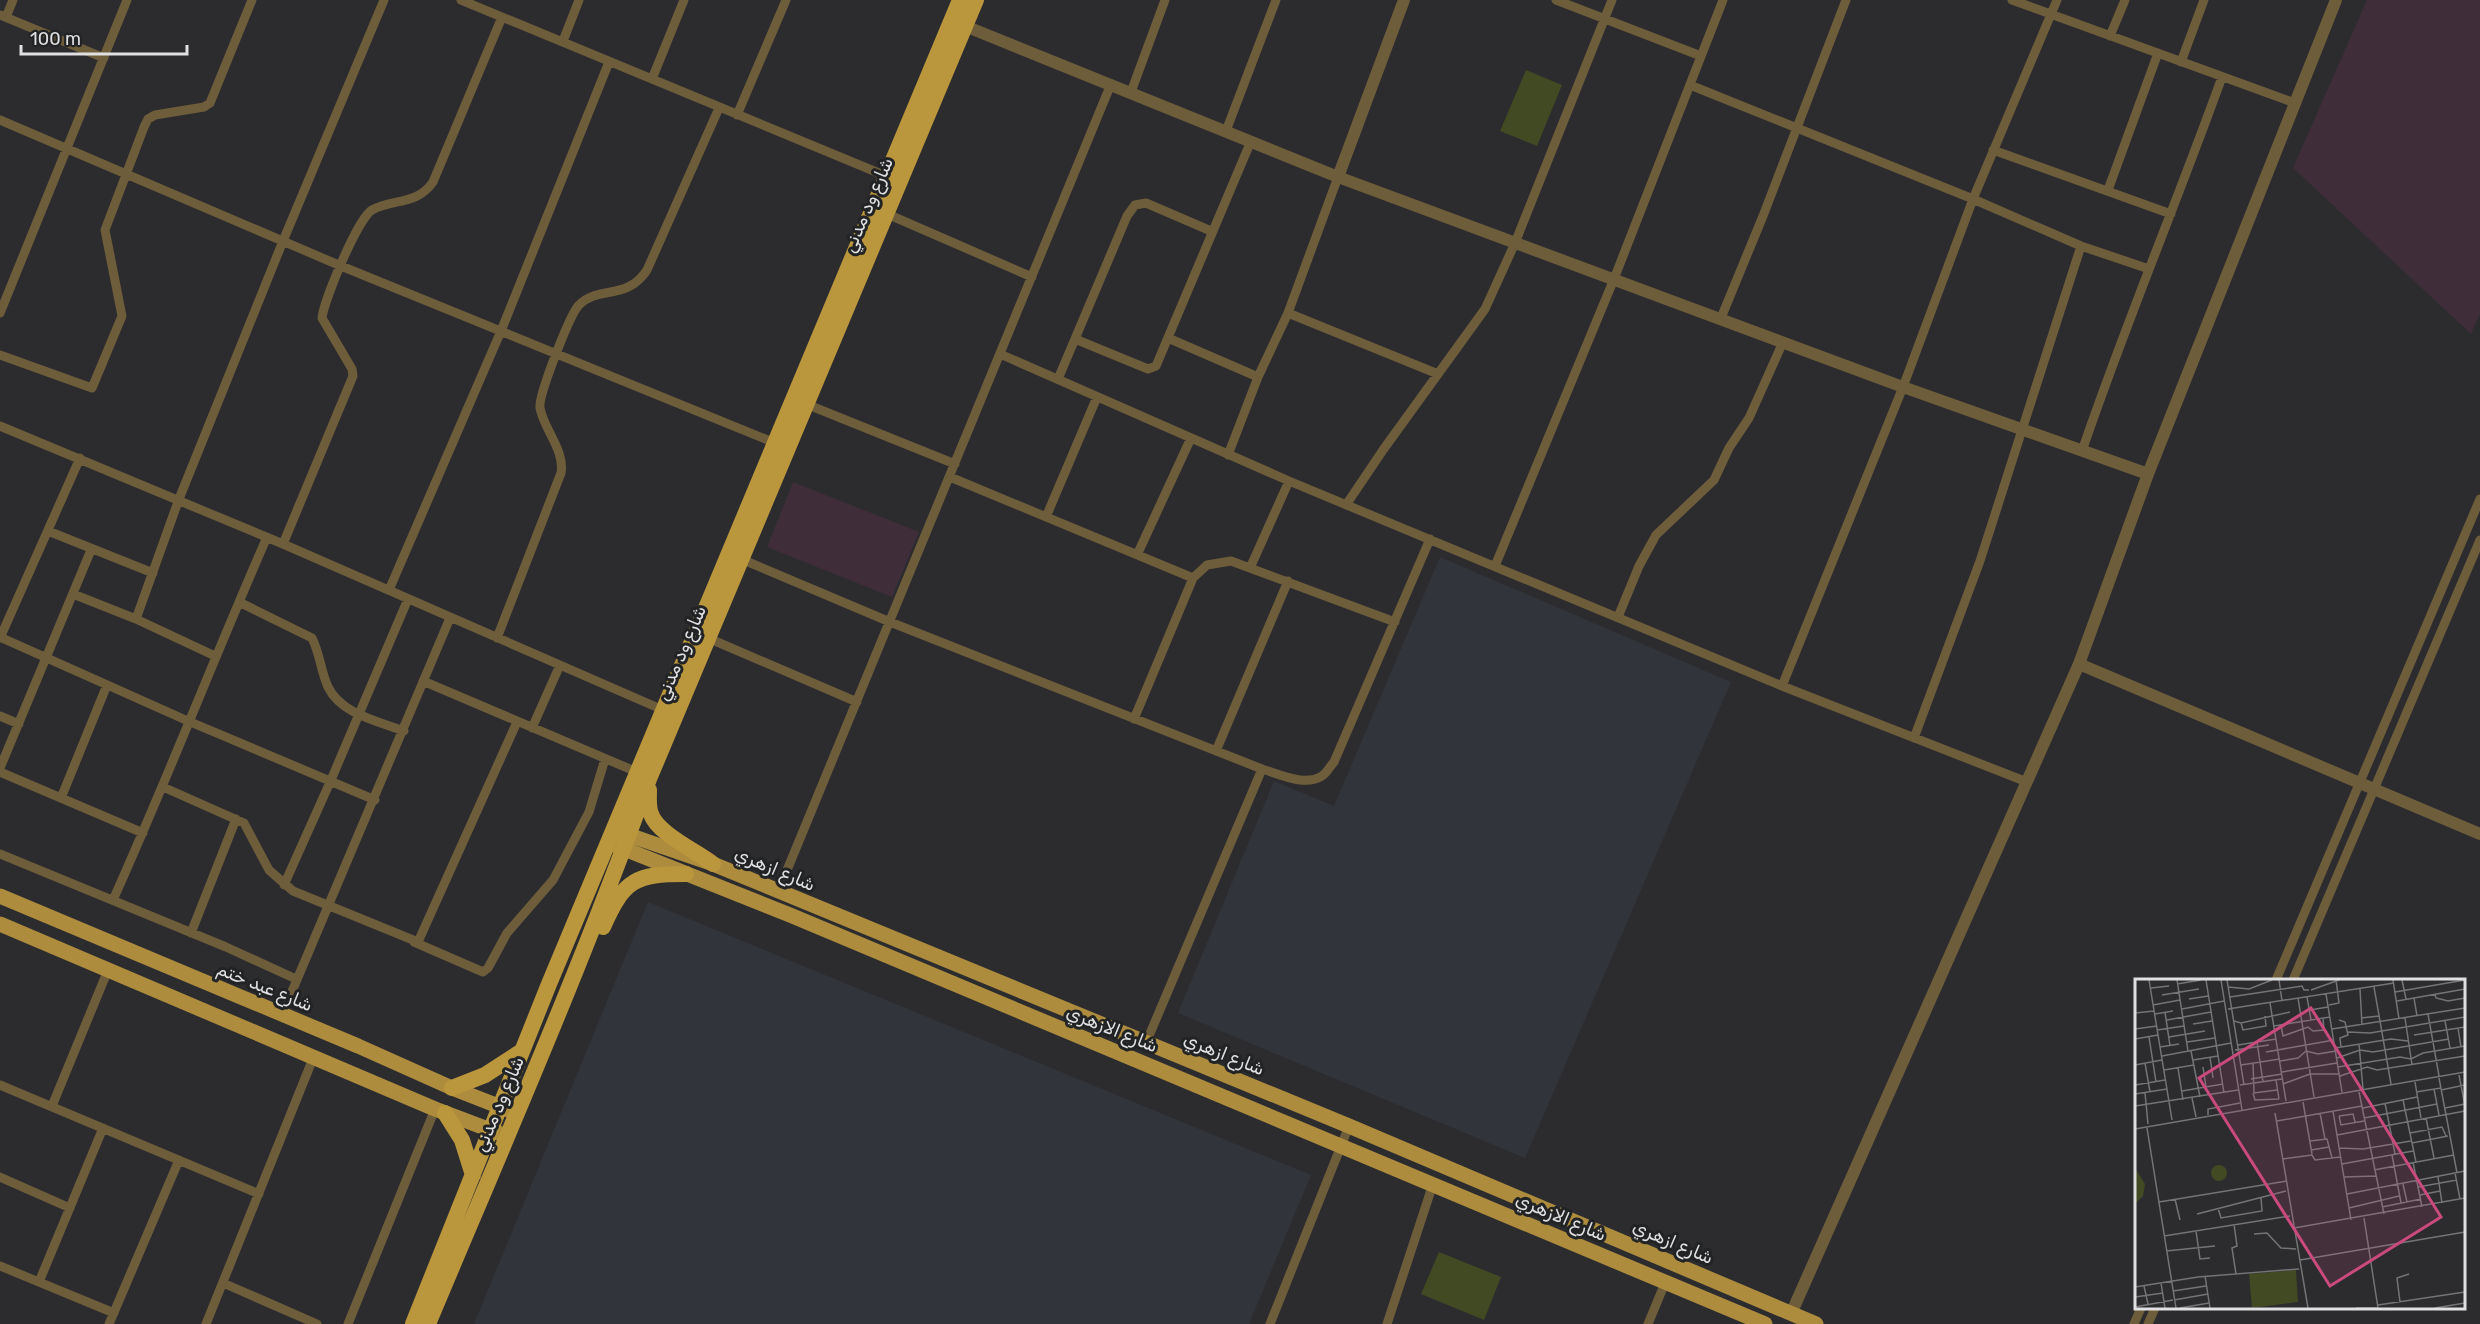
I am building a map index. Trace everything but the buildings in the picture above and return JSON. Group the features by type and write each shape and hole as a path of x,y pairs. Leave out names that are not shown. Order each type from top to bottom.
{"highway":[{"name":"شارع ود مدني","path":"643,776 708,638 885,213 958,23 960,0"},
{"name":"شارع ود مدني","path":"413,1324 473,1175 499,1133 516,1113 535,1070 643,776 663,710 886,176 958,23 976,0"},
{"path":"643,776 649,807 655,821 670,835 713,864"},
{"name":"شارع ود مدني","path":"428,1324 499,1133 499,1107 619,839"},
{"path":"535,1070 548,1057 604,924 624,890 642,877 687,874"},
{"path":"452,1088 485,1075 523,1051"},
{"path":"440,1111 462,1140 473,1175"}],"main road":[{"name":"شارع ازهري","path":"619,839 713,864 1349,1126 1816,1324"},
{"name":"شارع الازهري","path":"619,839 687,874 1342,1145 1765,1324"},
{"name":"شارع عبد ختم","path":"0,896 516,1113"},
{"path":"838,935 845,920"},
{"path":"0,924 440,1111 499,1133"}],"street":[{"path":"13,0 3,16 104,58"},
{"path":"0,313 127,0"},
{"path":"0,355 88,388 92,388 96,383 122,316 105,230 125,173 148,119 155,115 204,107 210,103 252,0"},
{"path":"136,619 179,499 283,241 384,0"},
{"path":"461,0 475,3 502,17 886,176"},
{"path":"563,41 579,0"},
{"path":"652,79 684,0"},
{"path":"737,115 786,0"},
{"path":"1131,92 1165,0"},
{"path":"1226,131 1276,0"},
{"path":"1228,455 1258,377 1288,313 1404,0"},
{"path":"1556,0 1701,56"},
{"path":"1346,505 1485,309 1515,243 1612,0"},
{"path":"1495,566 1614,279 1723,0"},
{"path":"1720,318 1846,0"},
{"path":"2012,0 2295,103"},
{"path":"1782,686 1903,387 1973,199 2057,0"},
{"path":"2110,36 2125,0"},
{"path":"2181,62 2204,0"},
{"path":"1791,1314 2079,664 2148,474 2336,0"},
{"path":"284,544 353,376 352,369 322,318 341,266 366,214 425,193 432,182 502,17"},
{"path":"958,23 1338,177 1903,387 2148,474"},
{"path":"2108,190 2158,53"},
{"path":"389,590 501,332 609,62"},
{"path":"2082,451 2112,363 2222,77"},
{"path":"778,892 1111,84"},
{"path":"1690,85 1973,199 2081,246 2149,269"},
{"path":"497,638 561,474 560,457 540,407 540,398 556,355 580,304 589,298 631,287 640,281 719,108"},
{"path":"0,120 341,266 775,443"},
{"path":"1075,339 1152,369 1156,366 1211,231 1251,141"},
{"path":"1993,150 2171,214"},
{"path":"1058,379 1127,216 1135,205 1146,203 1211,231"},
{"path":"885,213 1032,277"},
{"path":"1914,738 1980,561 2081,246"},
{"path":"1288,313 1438,374"},
{"path":"1168,338 1258,377"},
{"path":"1617,617 1639,566 1656,535 1714,480 1729,448 1749,418 1783,342"},
{"path":"1000,354 1289,482 1782,686 2027,782"},
{"path":"1046,517 1097,397"},
{"path":"806,404 955,464"},
{"path":"0,426 179,499 663,710"},
{"path":"1137,555 1191,438"},
{"path":"80,458 0,638 375,800"},
{"path":"950,477 1193,578"},
{"path":"1250,568 1289,482"},
{"path":"2277,979 2480,499"},
{"path":"48,531 153,573"},
{"path":"113,900 163,787 215,656 267,537"},
{"path":"741,559 890,622 1262,770 1296,779 1313,780 1324,776 1334,762 1430,539"},
{"path":"2295,979 2480,540"},
{"path":"91,550 0,770 143,833"},
{"path":"1134,719 1193,578 1198,571 1217,562 1231,561 1395,622"},
{"path":"1216,752 1288,581"},
{"path":"73,594 136,619 215,656"},
{"path":"284,885 408,599"},
{"path":"239,602 312,638 328,687 337,702 359,714 404,731"},
{"path":"282,1015 375,800 450,618"},
{"path":"708,638 857,702"},
{"path":"2079,664 2480,834"},
{"path":"532,728 560,665"},
{"path":"423,681 643,776"},
{"path":"61,798 107,686"},
{"path":"0,716 19,724"},
{"path":"386,930 418,942 517,722"},
{"path":"163,787 236,819 249,829 269,870 284,885 307,898 483,972 507,933 553,880 589,812 605,759"},
{"path":"1146,1043 1262,770"},
{"path":"191,933 236,819"},
{"path":"0,854 296,979"},
{"path":"52,1106 108,970"},
{"path":"206,1324 314,1056"},
{"path":"0,1085 259,1194"},
{"path":"348,1324 440,1111"},
{"path":"1270,1324 1349,1126"},
{"path":"39,1282 103,1128"},
{"path":"110,1324 179,1160"},
{"path":"0,1177 70,1208"},
{"path":"1387,1324 1433,1184"},
{"path":"0,1266 114,1313"},
{"path":"223,1283 316,1324"},
{"path":"1648,1324 1665,1283"},
{"path":"2134,1324 2141,1309"},
{"path":"2148,1324 2155,1309"}],"shaded area":[{"path":"2367,0 2480,0 2480,313 2471,334 2293,168"},
{"path":"793,482 919,532 892,597 767,547"},
{"path":"1440,557 1731,682 1525,1158 1178,1013 1274,781 1334,806"},
{"path":"648,902 1311,1175 1249,1324 474,1324"}],"green space":[{"path":"1526,70 1562,85 1537,146 1500,131"},
{"path":"1439,1252 1501,1277 1484,1320 1421,1294"}]}
